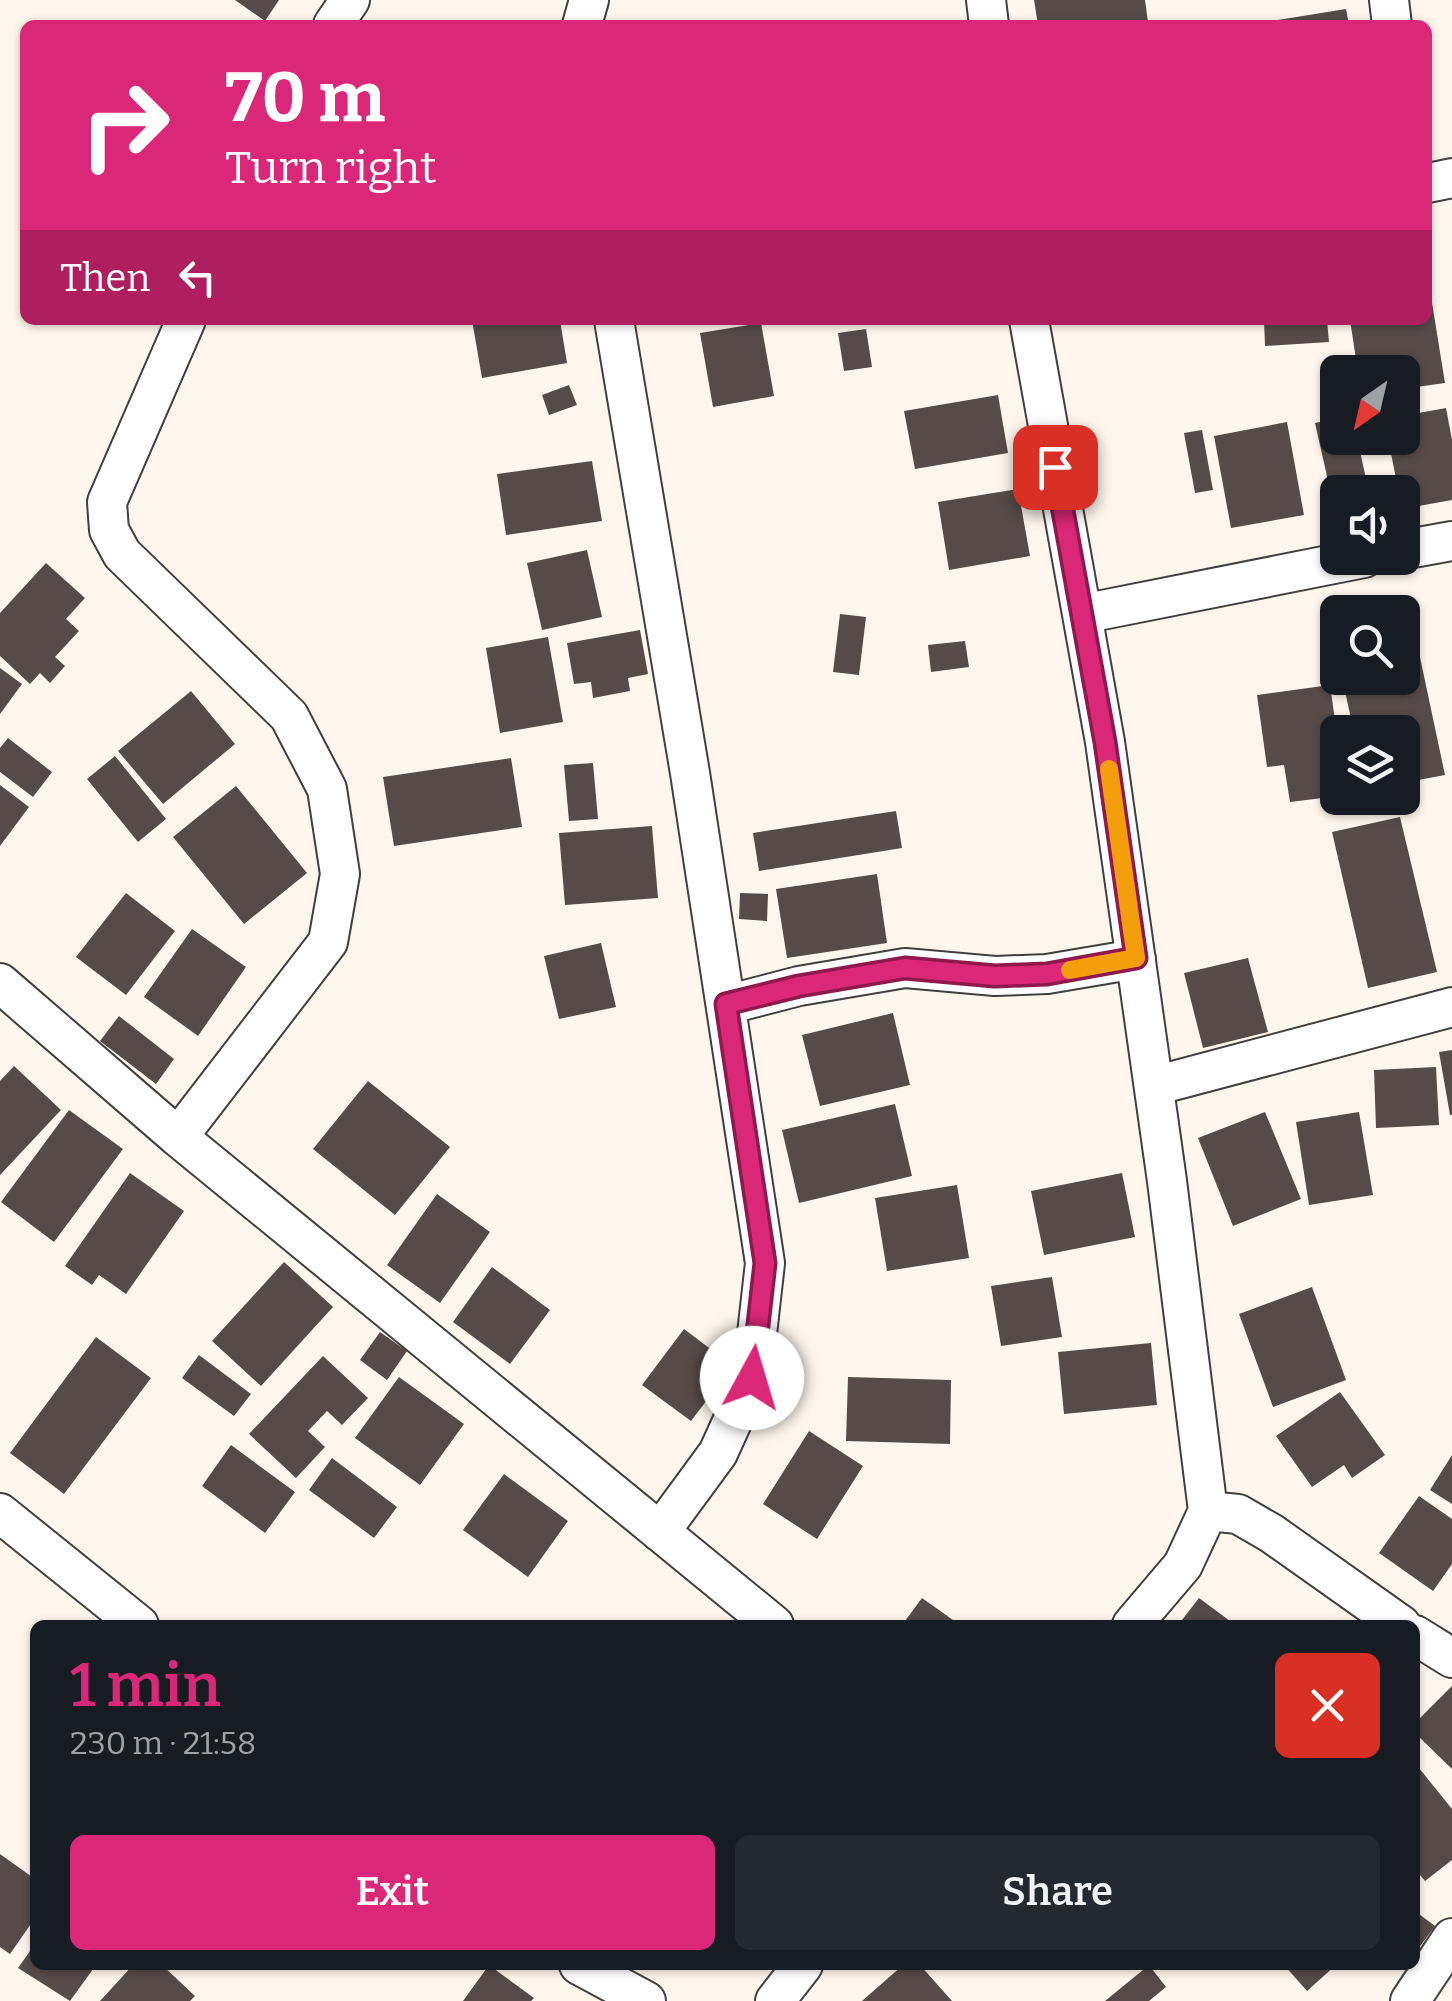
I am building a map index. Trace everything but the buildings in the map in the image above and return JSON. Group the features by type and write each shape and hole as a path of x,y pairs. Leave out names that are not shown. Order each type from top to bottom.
{"street":[{"path":"178,1136 328,942 340,874 327,789 288,716 135,567 109,530 107,502 184,325"},
{"path":"615,325 765,1263 752,1378 718,1453 660,1532"},
{"path":"1030,325 1082,614 1136,958 1208,1512 1184,1565 1136,1620"},
{"path":"1420,547 1452,541"},
{"path":"1082,614 1320,567"},
{"path":"726,1004 799,986 905,968 995,976 1047,974 1136,958"},
{"path":"0,983 178,1136 768,1620"},
{"path":"1154,1086 1452,1007"},
{"path":"0,1512 133,1620"},
{"path":"1208,1512 1238,1514 1271,1532 1394,1620"},
{"path":"1420,1638 1452,1658"},
{"path":"1410,2001 1452,1938"},
{"path":"588,1970 646,2001"},
{"path":"775,2001 799,1970"}],"slow traffic":[{"path":"1070,970 1136,958 1109,769"}],"route":[{"path":"752,1378 765,1263 726,1004 799,986 905,968 995,976 1047,974 1136,958 1105,742 1055,467"}]}
